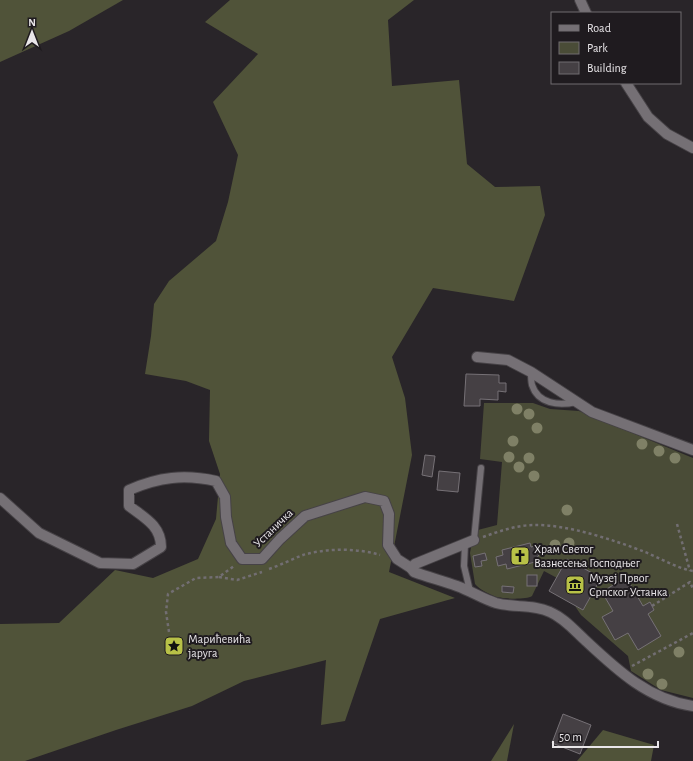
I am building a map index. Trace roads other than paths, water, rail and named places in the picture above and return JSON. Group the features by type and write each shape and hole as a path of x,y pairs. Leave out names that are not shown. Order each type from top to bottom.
{"street":[{"path":"580,0 586,12"},
{"path":"627,84 648,117 667,134 693,148"},
{"path":"477,358 508,360 531,372 592,412 693,450"},
{"name":"Устаничка","path":"0,498 39,533 100,563 134,564 161,547 161,542 158,531 149,521 129,506 129,490 167,478 198,477 216,481 225,497 226,517 231,544 242,559 262,559 280,539 305,516 365,498 384,502 389,514 388,545 397,559 411,568"},
{"path":"469,542 415,564 411,568 414,572 458,586 499,604 532,606 550,612 567,623 620,673 655,695 679,704 693,706"}],"lane":[{"path":"531,372 532,384 537,394 551,404 565,405 576,402"},
{"path":"470,592 464,566 481,468"}],"place":[{"name":"Храм Светог Вазнесења Господњег","path":"520,556"},
{"name":"Музеј Првог Српског Устанка","path":"575,585"},
{"name":"Марићевића јаруга","path":"174,646"}]}
